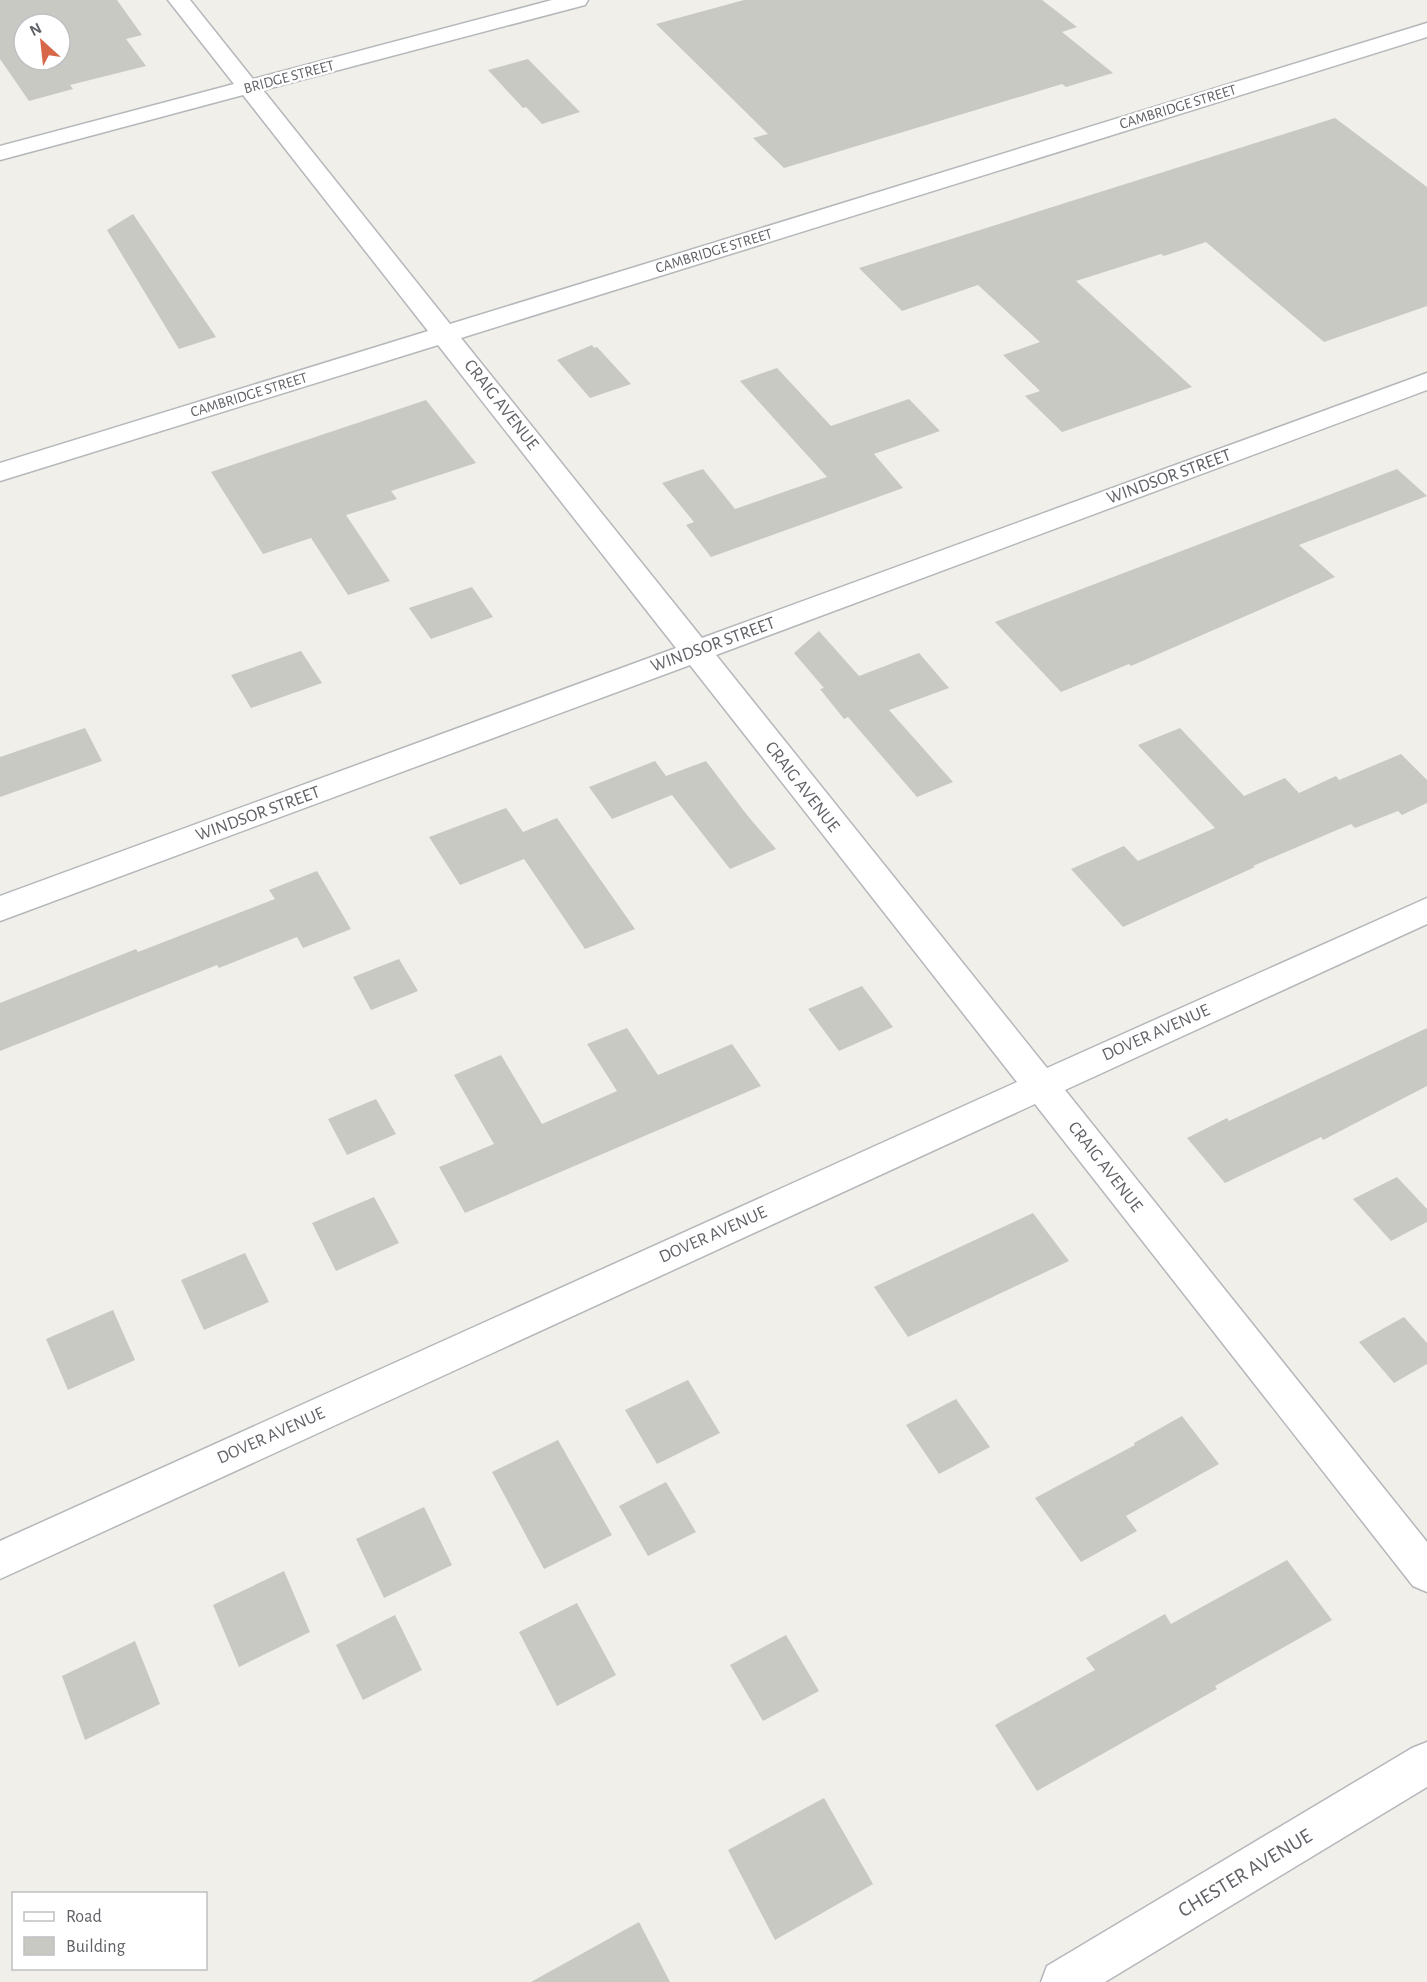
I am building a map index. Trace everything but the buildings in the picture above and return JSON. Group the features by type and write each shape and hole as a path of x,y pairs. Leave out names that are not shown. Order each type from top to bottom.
{"street":[{"name":"CRAIG AVENUE","path":"179,0 1427,1573"},
{"name":"BRIDGE STREET","path":"0,153 577,0"},
{"name":"CAMBRIDGE STREET","path":"0,472 1427,30"},
{"name":"WINDSOR STREET","path":"0,909 1427,381"},
{"name":"DOVER AVENUE","path":"0,1560 1427,910"},
{"name":"CHESTER AVENUE","path":"1063,1982 1427,1763"}]}
